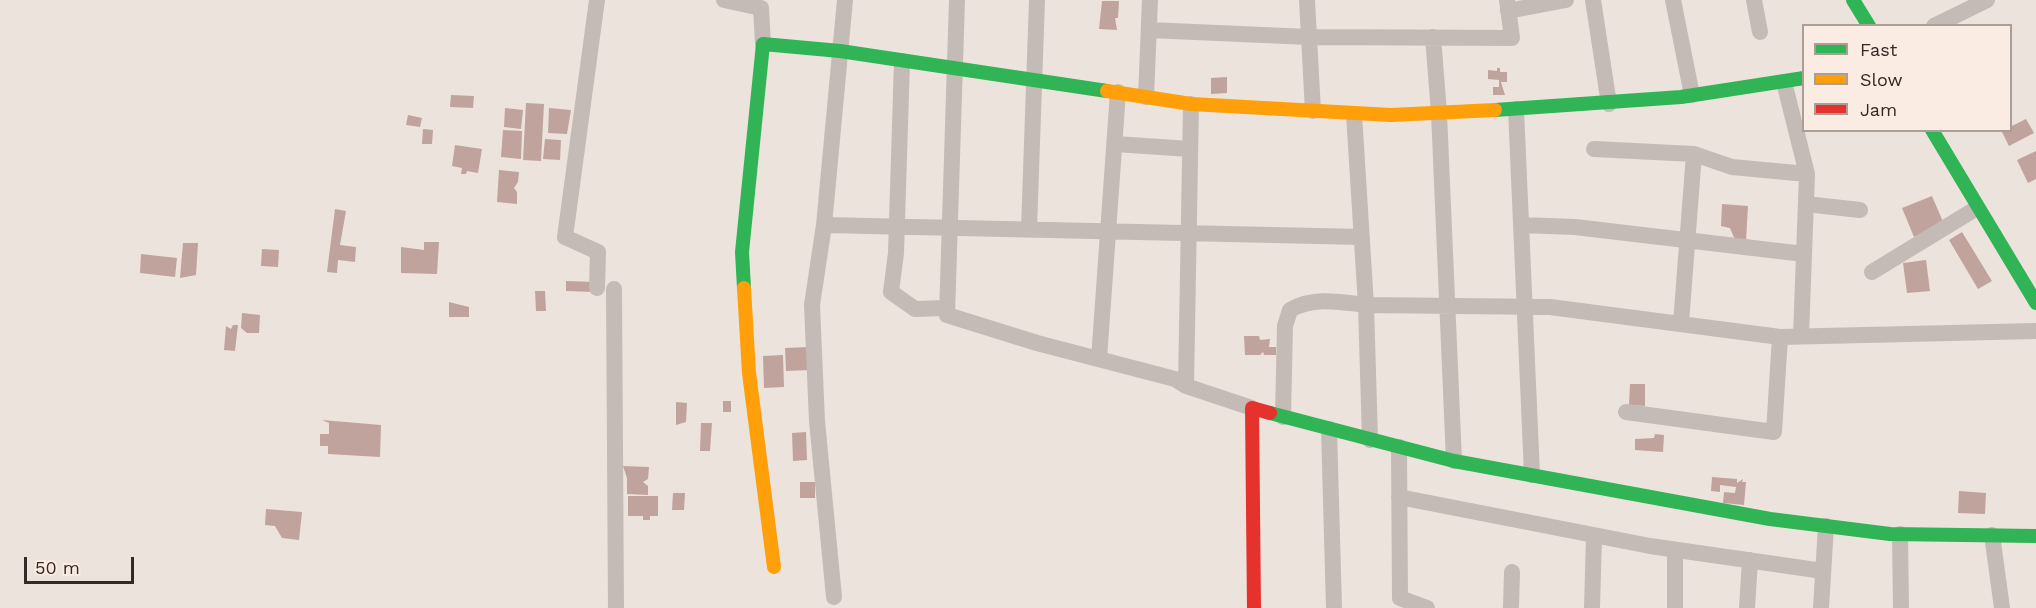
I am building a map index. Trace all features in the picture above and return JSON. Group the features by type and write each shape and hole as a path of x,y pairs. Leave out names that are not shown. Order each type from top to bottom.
{"street":[{"path":"597,0 565,237 597,252 597,288"},
{"path":"724,0 760,8 763,44 742,252 749,373 774,567"},
{"path":"834,597 818,422 812,305 824,225 845,0"},
{"path":"957,0 947,315 977,326 1175,379 1186,386 1283,417 1454,461 1770,519 1900,534 2036,536"},
{"path":"1029,229 1032,79 1037,0"},
{"path":"1146,97 1150,0"},
{"path":"1307,0 1313,111"},
{"path":"1149,30 1309,37 1512,38 1508,6 1566,0"},
{"path":"1593,0 1609,104"},
{"path":"1673,0 1692,95"},
{"path":"1755,0 1760,32"},
{"path":"1853,0 1868,24"},
{"path":"1938,24 1988,0"},
{"path":"1433,38 1439,113 1454,461"},
{"path":"763,44 840,51 1191,104 1354,114 1391,115 1609,104 1692,95 1802,78"},
{"path":"902,61 897,226 891,292 915,309 946,308"},
{"path":"1784,82 1807,174 1801,336"},
{"path":"1099,359 1118,92"},
{"path":"1186,386 1186,232 1191,104"},
{"path":"1516,109 1532,475"},
{"path":"1354,114 1366,305 1370,440"},
{"path":"1933,132 1977,208 2030,279 2036,303"},
{"path":"1115,144 1190,149"},
{"path":"1594,149 1694,154 1732,167 1807,174"},
{"path":"1682,323 1694,154"},
{"path":"1806,204 1860,210"},
{"path":"1872,272 1977,208"},
{"path":"824,225 1362,237"},
{"path":"1521,225 1575,227 1804,254"},
{"path":"614,289 616,608"},
{"path":"1283,417 1285,326 1290,310 1311,302 1336,301 1366,305 1550,307 1780,337 2036,331"},
{"path":"1626,412 1774,432 1780,337"},
{"path":"1252,408 1254,608"},
{"path":"1329,429 1334,608"},
{"path":"1399,447 1400,598 1427,608"},
{"path":"1399,497 1594,536 1823,571"},
{"path":"1821,608 1826,526"},
{"path":"1900,534 1901,608"},
{"path":"1992,535 2002,608"},
{"path":"1592,608 1594,536"},
{"path":"1675,550 1675,608"},
{"path":"1747,608 1750,560"},
{"path":"1511,608 1512,572"}],"building":[{"path":"1102,1 1119,1 1118,18 1115,18 1117,30 1099,29"},
{"path":"1497,68 1500,68 1500,72 1507,72 1507,82 1501,82 1505,95 1493,95 1493,87 1499,87 1499,80 1488,79 1488,70 1497,71"},
{"path":"1227,77 1227,93 1211,94 1211,78"},
{"path":"451,95 474,96 473,108 450,107"},
{"path":"526,103 544,104 541,161 523,160"},
{"path":"505,108 523,110 521,129 504,127"},
{"path":"549,108 571,110 567,134 548,133"},
{"path":"408,115 422,118 420,127 406,125"},
{"path":"2026,119 2034,133 2009,146 2002,132 2012,132 2012,126"},
{"path":"423,129 433,130 432,144 422,144"},
{"path":"503,130 522,131 521,159 501,157"},
{"path":"545,139 561,140 560,160 543,159"},
{"path":"455,145 482,149 478,173 467,171 466,174 461,174 462,168 452,166"},
{"path":"2036,151 2036,179 2028,183 2017,160"},
{"path":"499,170 519,172 518,182 514,188 517,192 517,204 497,202"},
{"path":"1932,196 1944,224 1914,237 1902,208"},
{"path":"1722,204 1748,206 1746,241 1735,240 1730,228 1721,226"},
{"path":"335,209 346,211 340,245 356,247 355,262 338,260 337,273 327,272"},
{"path":"1962,232 1992,281 1978,289 1949,240"},
{"path":"424,242 439,242 437,274 401,273 401,247 424,250"},
{"path":"183,243 198,243 196,275 180,278"},
{"path":"262,249 279,250 278,267 261,266"},
{"path":"141,254 177,258 175,277 140,273"},
{"path":"1926,260 1930,291 1907,293 1903,263"},
{"path":"566,281 594,282 594,292 566,291"},
{"path":"535,291 545,291 546,311 536,311"},
{"path":"449,302 469,307 469,317 449,317"},
{"path":"242,313 260,315 259,333 247,333 241,328"},
{"path":"233,325 238,325 235,351 224,350 226,326 231,329"},
{"path":"1244,336 1259,336 1260,340 1270,339 1269,347 1276,347 1276,355 1264,355 1263,352 1260,355 1245,355"},
{"path":"809,347 810,370 786,371 785,348"},
{"path":"783,355 784,387 764,388 763,356"},
{"path":"1630,384 1645,384 1645,406 1629,405"},
{"path":"723,401 731,401 731,412 723,412"},
{"path":"676,402 687,403 686,422 676,425"},
{"path":"322,420 381,425 380,457 328,454 328,446 320,446 320,434 329,434 329,423"},
{"path":"701,423 712,423 710,451 700,451"},
{"path":"806,432 807,460 793,461 792,433"},
{"path":"1655,434 1664,435 1663,452 1635,450 1635,439 1654,438"},
{"path":"623,466 649,467 648,479 643,482 648,486 648,495 627,494 627,478"},
{"path":"1712,477 1737,479 1737,483 1743,479 1742,482 1746,482 1744,505 1723,503 1724,492 1735,493 1736,487 1720,485 1720,492 1711,491"},
{"path":"800,482 815,482 815,498 800,498"},
{"path":"1959,491 1986,493 1985,514 1958,513"},
{"path":"673,493 685,493 684,510 672,510"},
{"path":"628,496 658,496 658,516 650,516 650,520 643,520 643,516 628,516"},
{"path":"266,509 302,512 299,540 282,538 275,526 265,525"}],"traffic: fast":[{"path":"1853,0 1868,24"},
{"path":"744,288 742,252 763,44 840,51 1107,91"},
{"path":"1495,110 1681,97 1802,78"},
{"path":"1933,132 2036,303"},
{"path":"1270,413 1454,461 1770,519 1890,534 2036,536"}],"traffic: slow":[{"path":"1107,91 1191,104 1391,115 1495,110"},
{"path":"744,288 749,373 774,567"}],"traffic: jam":[{"path":"1254,608 1252,408 1270,413"}]}
